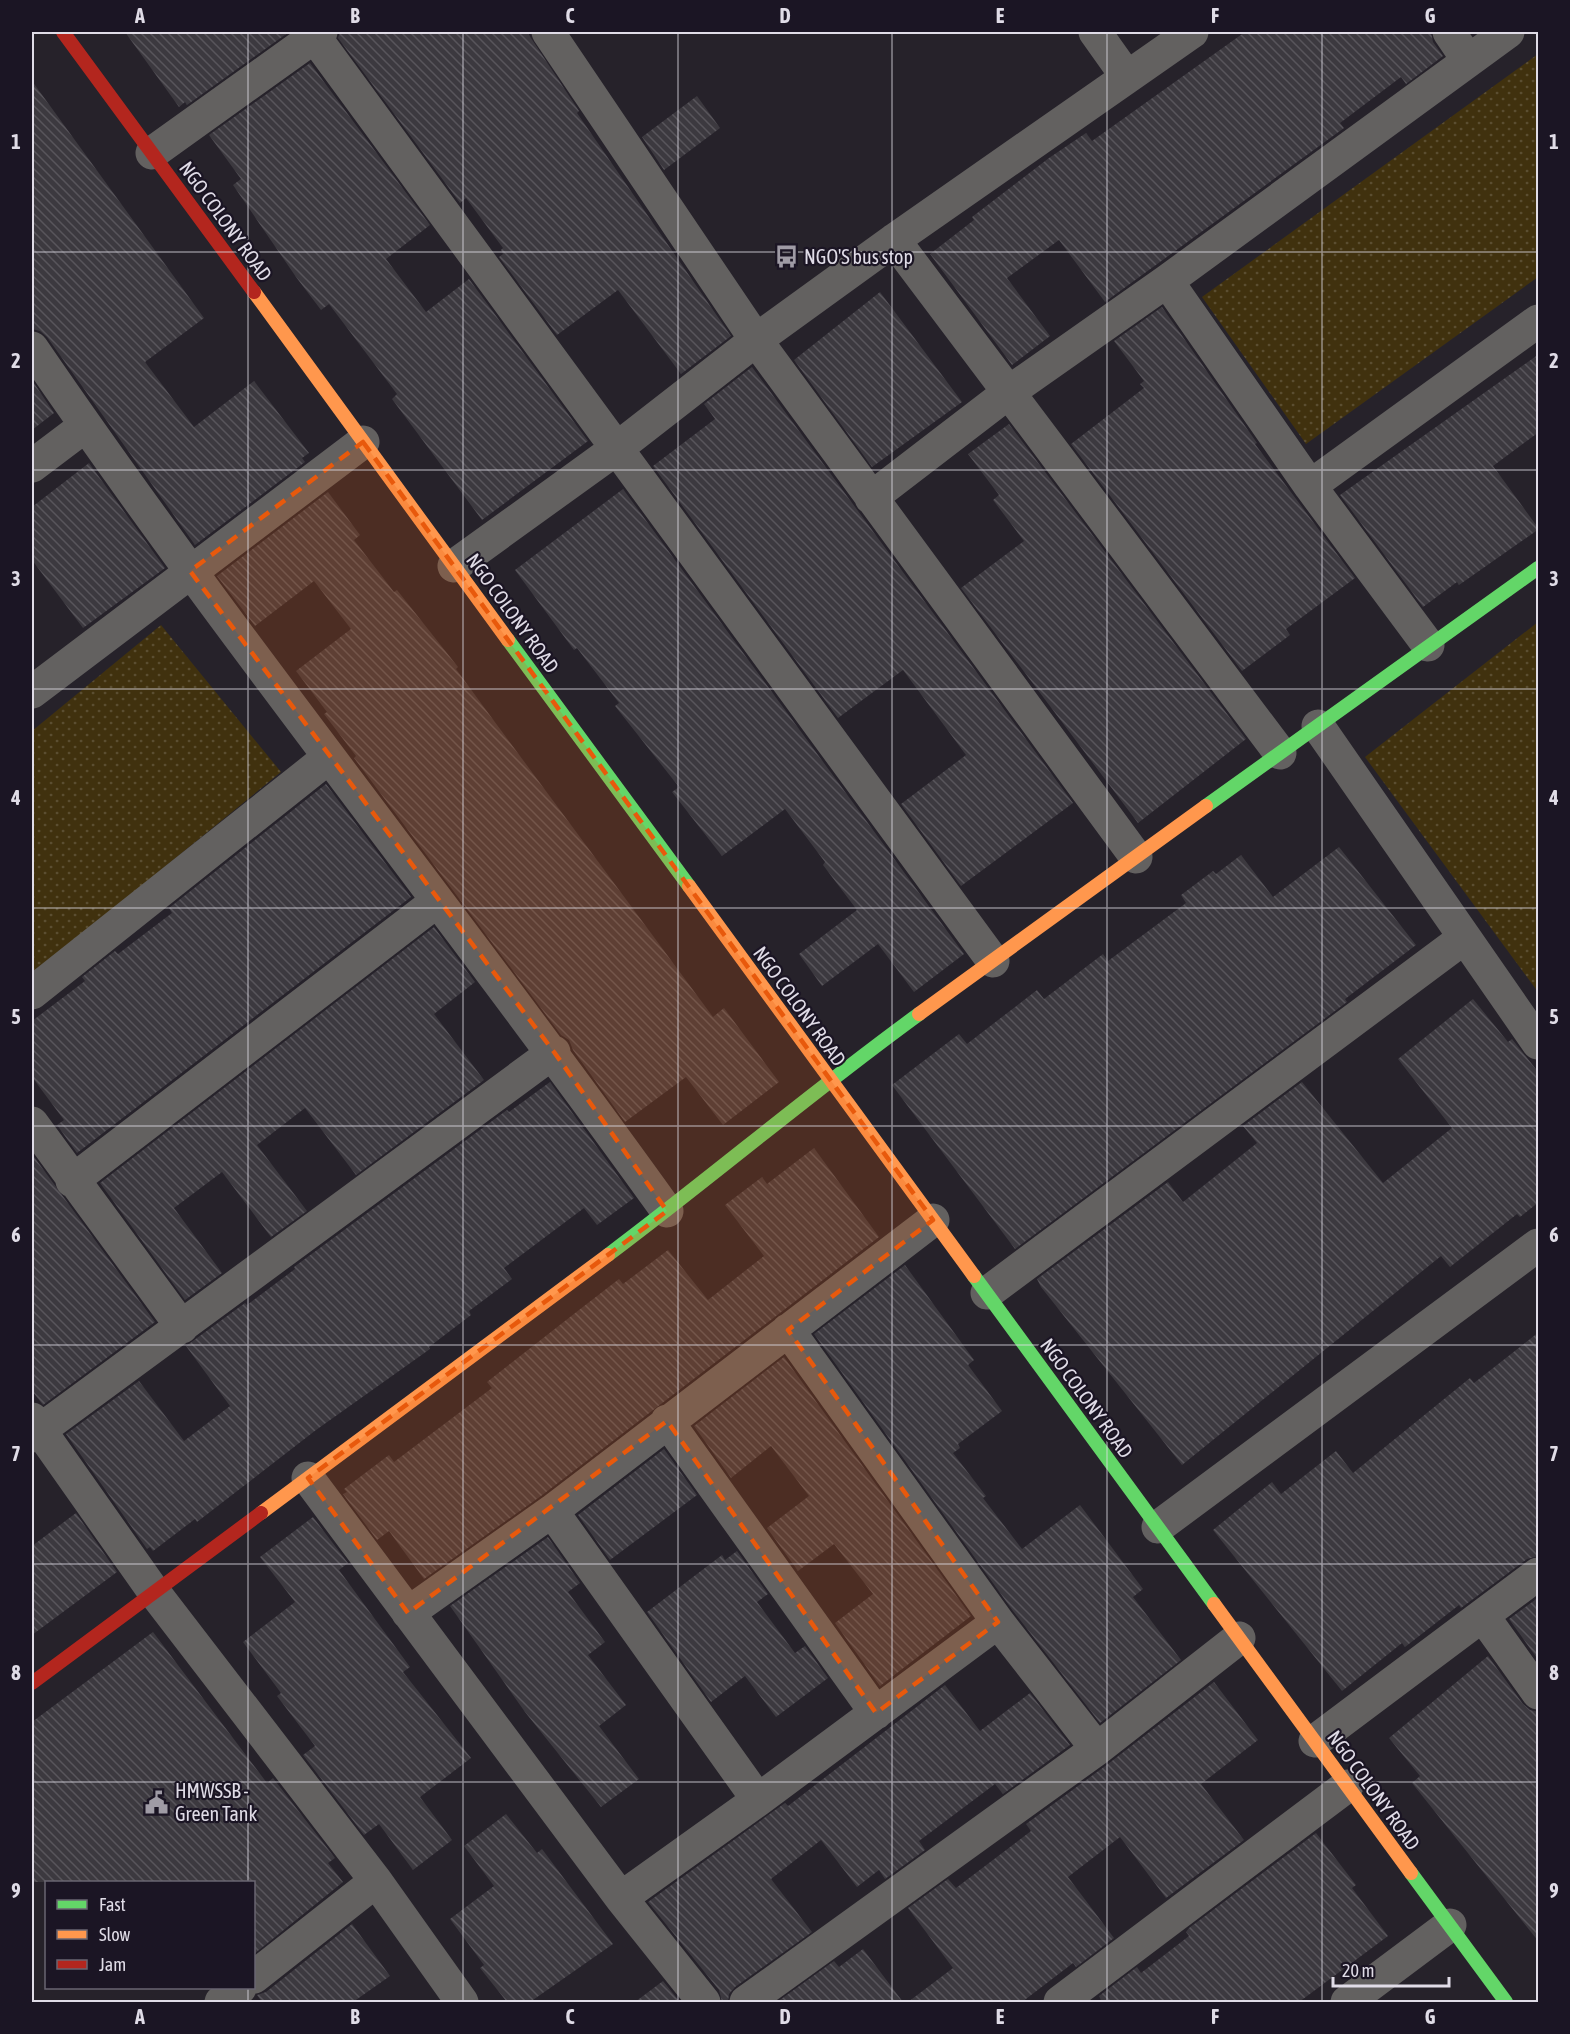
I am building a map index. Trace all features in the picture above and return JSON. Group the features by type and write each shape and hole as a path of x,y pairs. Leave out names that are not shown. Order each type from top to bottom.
{"street":[{"name":"NGO COLONY ROAD","path":"63,32 1506,2002"},
{"path":"548,32 756,340 1136,857"},
{"path":"1095,32 1127,77"},
{"path":"454,566 616,449 756,340 894,240 1192,32"},
{"path":"1449,32 1468,60"},
{"path":"871,498 1009,392 1167,281 1508,32"},
{"path":"152,153 318,34 616,449 993,961"},
{"path":"894,240 1280,753"},
{"path":"1167,281 1310,486 1428,645"},
{"path":"1310,486 1539,321"},
{"path":"32,348 85,426 190,571 436,902 554,1052 667,1211"},
{"path":"32,466 85,426"},
{"path":"32,692 363,442"},
{"path":"32,1683 667,1211 830,1079 1428,645 1539,568"},
{"path":"1318,726 1539,1043"},
{"path":"32,993 329,757"},
{"path":"72,1181 436,902"},
{"path":"987,1293 1464,938"},
{"path":"462,2002 376,1881 154,1592 34,1428 182,1327 554,1052"},
{"path":"32,1123 72,1181 182,1327"},
{"path":"408,1613 552,1511 933,1220"},
{"path":"1158,1527 1539,1245"},
{"path":"789,1330 998,1622 1097,1749"},
{"path":"667,1421 876,1713"},
{"path":"308,1478 621,1898 704,2002"},
{"path":"552,1511 758,1800"},
{"path":"1315,1741 1539,1574"},
{"path":"1483,1616 1539,1693"},
{"path":"621,1898 758,1800 998,1622"},
{"path":"746,2002 1097,1749 1239,1638"},
{"path":"1060,2002 1347,1786"},
{"path":"255,1976 376,1881"},
{"path":"1347,2002 1449,1925"},
{"path":"221,2002 239,1989"}],"highlighted area":[{"path":"363,442 933,1220 788,1330 998,1622 876,1713 667,1421 408,1613 308,1478 667,1211 554,1052 190,571"}],"shaded area":[{"path":"1538,54 1538,277 1306,444 1202,297"},
{"path":"1538,622 1538,992 1365,757"},
{"path":"161,625 281,772 32,975 32,731"}],"building":[{"path":"125,32 289,32 187,105 185,102 179,107"},
{"path":"340,32 527,32 579,111 577,113 731,336 681,374 618,290 557,335 499,257 503,254 501,250 503,248 466,198 460,203 338,38"},
{"path":"1245,32 1431,32 1433,42 1443,56 1406,84 1401,77 1340,123 1344,128 1105,302 1059,240 1007,278 1050,336 1012,365 930,254 974,220 972,217 1049,158 1086,133 1092,141"},
{"path":"310,63 430,225 386,259 426,312 469,279 588,441 482,520 392,399 397,394 329,304 321,310 296,277 233,185 241,179 209,135"},
{"path":"32,81 204,318 145,362 194,427 254,381 309,453 302,458 305,462 195,545 47,337 40,331 32,329"},
{"path":"697,96 720,128 664,170 642,137"},
{"path":"880,292 962,402 872,467 794,360"},
{"path":"1162,307 1257,443 1255,444 1355,578 1286,629 1290,635 1242,671 1071,444 1144,388 1140,384 1144,381 1114,341"},
{"path":"1539,354 1539,432 1493,466 1539,529 1459,585 1457,582 1423,607 1340,495"},
{"path":"752,367 1073,803 961,886 901,804 966,755 903,670 838,718 653,466 715,419 704,404"},
{"path":"32,380 54,413 32,430"},
{"path":"1009,424 1246,739 1138,823 961,588 1024,541 993,500 999,495 968,454"},
{"path":"89,463 165,568 83,628 32,560 32,507"},
{"path":"623,489 964,954 914,992 878,944 822,986 799,954 857,910 823,865 825,862 785,809 722,856 672,792 679,787 615,706 619,703 577,648 574,650 515,570"},
{"path":"328,492 360,535 354,540 394,592 397,590 458,667 456,669 713,1017 724,1008 779,1082 723,1125 686,1077 625,1122 573,1050 569,1040 561,1035 354,758 356,756 324,714 327,712 296,671 351,629 314,581 255,626 217,576"},
{"path":"326,784 411,897 77,1153 57,1125 64,1120 32,1077 32,1021 85,981 82,977 115,951 118,954 172,913 169,908"},
{"path":"1339,847 1416,945 1345,999 1347,1002 1015,1249 892,1085 959,1034 967,1044 1037,990 1044,999 1103,954 1108,961 1186,903 1181,895 1213,871 1216,874 1241,855 1273,897"},
{"path":"434,927 475,982 434,1014 484,1080 356,1175 305,1108 257,1145 307,1211 271,1237 222,1172 174,1208 222,1273 185,1300 100,1183"},
{"path":"1473,999 1508,1042 1512,1039 1539,1073 1539,1202 1520,1217 1517,1214 1450,1267 1441,1256 1182,1465 1037,1279 1168,1182 1183,1202 1257,1143 1243,1126 1302,1082 1383,1183 1452,1128 1398,1059"},
{"path":"550,1082 634,1198 597,1225 584,1208 504,1268 512,1279 469,1311 471,1315 429,1347 430,1349 316,1430 197,1522 195,1519 153,1551 150,1547 147,1549 66,1434 139,1381 184,1441 230,1406 186,1346 245,1303 247,1305 295,1269 294,1267 507,1110 509,1112"},
{"path":"814,1148 879,1237 541,1496 424,1579 389,1531 377,1540 343,1494 347,1492 344,1489 389,1455 394,1462 492,1388 487,1382 619,1279 623,1284 668,1250 708,1300 764,1256 725,1205 762,1177 767,1184"},
{"path":"32,1154 155,1322 43,1405 32,1391"},
{"path":"905,1265 974,1360 968,1365 1002,1411 958,1444 960,1448 953,1453 986,1496 983,1498 1022,1549 1080,1505 1143,1589 1133,1597 1181,1660 1100,1723 1013,1611 814,1334"},
{"path":"1539,1332 1539,1556 1527,1559 1461,1608 1459,1605 1405,1647 1402,1643 1342,1691 1213,1530 1272,1482 1281,1494 1336,1451 1353,1473 1470,1378 1474,1383"},
{"path":"784,1357 971,1616 880,1686 835,1623 873,1594 834,1544 798,1571 767,1528 809,1496 771,1446 731,1478 694,1426"},
{"path":"664,1449 697,1495 610,1560 578,1515"},
{"path":"76,1513 117,1572 32,1635 32,1546"},
{"path":"313,1517 348,1563 339,1570 410,1667 403,1672 471,1758 420,1797 452,1840 413,1870 379,1824 364,1835 303,1755 315,1746 277,1696 281,1693 243,1642 295,1602 260,1557"},
{"path":"548,1537 580,1583 568,1592 605,1642 588,1655 626,1705 599,1726 639,1779 601,1807 525,1712 450,1606"},
{"path":"737,1551 768,1594 757,1602 795,1653 805,1646 828,1678 776,1717 745,1676 711,1702 647,1612 722,1555 725,1560"},
{"path":"1539,1597 1539,1661 1509,1619"},
{"name":"HMWSSB - Green Tank","path":"153,1632 267,1783 273,1778 335,1858 328,1863 343,1882 255,1953 255,1881 32,1882 32,1722"},
{"path":"1488,1656 1523,1704 1530,1710 1539,1712 1539,1942 1412,1783 1420,1776 1389,1738"},
{"path":"1214,1682 1258,1740 1201,1784 1244,1840 1166,1898 1120,1837 1068,1877 1114,1938 1076,1967 1073,1963 1022,2002 908,2002 953,1968 908,1908 948,1879 956,1888 1031,1831 1026,1824"},
{"path":"945,1685 980,1731 1030,1693 1070,1745 1003,1794 995,1784 919,1841 925,1850 885,1879 879,1870 857,1887 821,1840 771,1879 812,1932 735,1987 729,1994 728,2002 722,2002 719,1990 648,1902 785,1803 788,1806"},
{"path":"506,1814 537,1853 542,1849 613,1944 530,2002 507,2002 480,1968 484,1965 450,1919 494,1886 464,1846"},
{"path":"1316,1833 1356,1885 1352,1888 1388,1936 1299,2002 1102,2002 1099,1996 1137,1967 1141,1973 1189,1936 1186,1932 1189,1928"},
{"path":"352,1924 390,1976 353,2002 262,2002 257,1995 266,1992"},
{"path":"863,1949 903,2002 777,2002 834,1961 839,1967"},
{"path":"663,1981 680,2002 635,2002"}],"traffic: fast":[{"path":"1206,806 1538,568"},
{"path":"508,640 689,886"},
{"path":"608,1255 919,1014"},
{"path":"974,1276 1214,1604"},
{"path":"1411,1873 1506,2002"}],"traffic: slow":[{"path":"254,292 508,640"},
{"path":"919,1014 1206,806"},
{"path":"689,886 974,1276"},
{"path":"261,1513 608,1255"},
{"path":"1214,1604 1411,1873"}],"traffic: jam":[{"path":"63,32 254,292"},
{"path":"32,1683 261,1513"}],"place":[{"name":"NGO'S bus stop","path":"786,256"},
{"name":"HMWSSB - Green Tank","path":"157,1802"}]}
